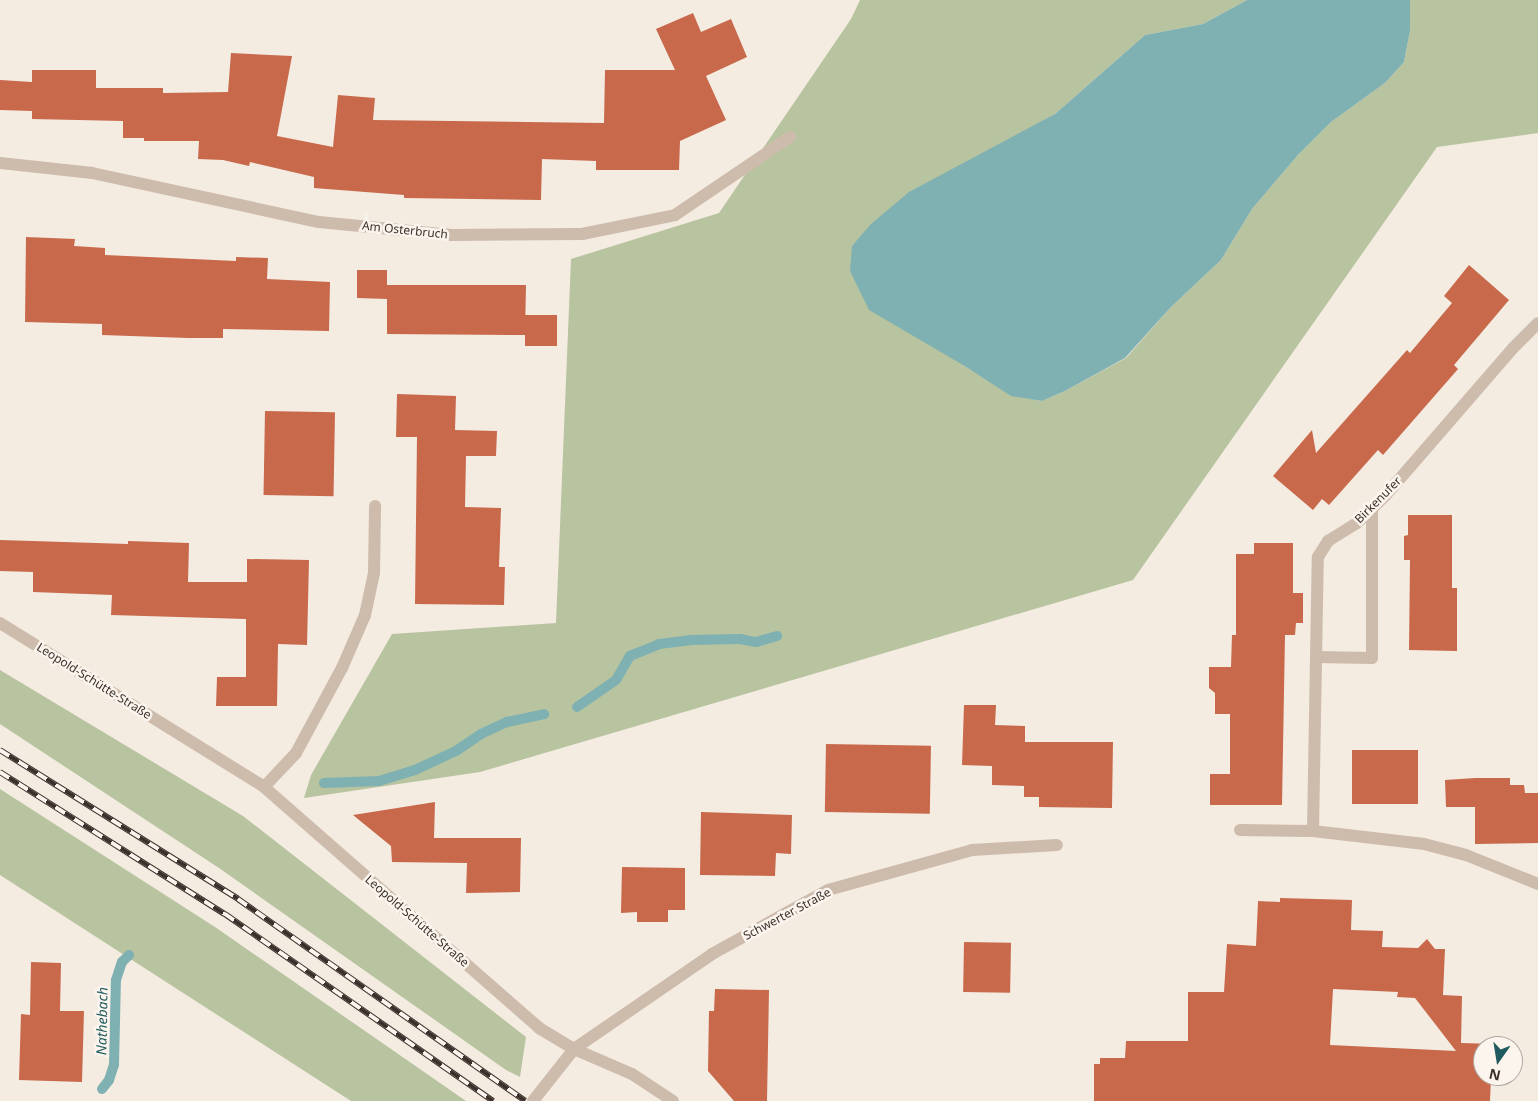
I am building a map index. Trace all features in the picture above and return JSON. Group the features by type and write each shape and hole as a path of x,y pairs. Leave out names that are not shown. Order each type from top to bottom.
{"street":[{"name":"Am Osterbruch","path":"0,163 92,172 319,222 451,235 582,234 675,215 790,137"},
{"name":"Birkenufer","path":"1313,831 1318,557 1328,541 1357,523 1372,509 1538,323"},
{"path":"264,788 296,753 342,668 366,615 374,573 375,506"},
{"path":"1316,657 1372,658 1372,509"},
{"name":"Leopold-Schütte-Straße","path":"0,623 264,788 540,1028 574,1049"},
{"path":"1240,830 1313,831 1432,846 1466,855 1538,884"},
{"name":"Schwerter Straße","path":"533,1101 574,1049 712,954 828,890 972,850 1057,845"},
{"path":"574,1049 632,1074 674,1101"}],"green space":[{"path":"860,0 1247,0 1203,24 1145,35 1055,114 1009,141 963,365 1011,395 1042,401 1065,391 1126,358 1170,308 1221,260 1252,209 1298,155 1331,122 1385,83 1404,62 1410,31 1410,0 1538,0 1538,133 1437,147 1133,580 480,772 304,798 311,775 392,634 556,623 571,259 719,213 851,19"},
{"path":"0,670 243,816 526,1037 520,1077 506,1070 219,868 0,724"},
{"path":"0,789 215,927 466,1101 351,1101 0,875"}],"water":[{"path":"1247,0 1410,0 1410,31 1404,62 1385,83 1331,122 1298,155 1252,209 1221,260 1170,308 1125,358 1065,391 1042,401 1011,396 963,365 869,310 850,271 852,246 871,224 909,192 1055,114 1145,35 1203,24"}],"building":[{"path":"693,13 701,32 731,19 747,57 706,76 726,120 680,141 679,170 596,170 596,161 542,159 541,200 404,198 404,195 314,188 314,177 250,162 249,166 223,160 198,159 199,141 144,141 144,138 123,138 123,121 32,119 32,111 0,110 0,80 32,82 32,70 96,70 96,88 163,88 163,93 228,92 231,53 292,56 277,136 333,147 338,95 375,98 373,120 604,123 605,70 675,70 656,29"},
{"path":"26,237 75,239 74,246 105,248 105,255 236,261 236,257 268,258 267,279 330,282 329,331 223,329 223,338 188,338 102,335 102,324 25,322"},
{"path":"1469,265 1509,300 1454,365 1458,369 1383,455 1378,450 1329,505 1322,499 1313,510 1273,476 1312,430 1316,453 1407,350 1410,353 1452,303 1444,296"},
{"path":"357,270 387,270 387,285 526,285 525,335 387,334 387,299 357,298"},
{"path":"525,315 557,315 557,346 525,346"},
{"path":"397,394 456,396 455,430 497,431 496,456 466,456 465,507 501,508 499,567 505,567 504,605 415,604 417,437 396,437"},
{"path":"265,411 335,412 334,496 264,495"},
{"path":"1408,515 1452,515 1452,588 1457,588 1457,651 1409,650 1410,560 1404,560 1404,536 1408,535"},
{"path":"0,540 128,544 128,541 189,543 188,582 247,582 247,559 309,560 307,645 278,644 277,706 216,706 217,677 246,677 246,619 111,615 112,595 33,592 33,572 0,571"},
{"path":"1254,543 1293,543 1293,593 1303,593 1303,623 1296,623 1295,635 1285,635 1282,805 1210,805 1210,774 1230,774 1230,714 1215,714 1215,693 1209,688 1209,667 1231,667 1232,635 1236,635 1236,554 1254,554"},
{"path":"964,705 996,705 995,725 1025,726 1025,742 1113,742 1112,808 1039,807 1039,797 1024,797 1024,786 992,785 992,766 962,765"},
{"path":"826,744 931,746 930,814 825,812"},
{"path":"1352,750 1418,750 1418,804 1352,804"},
{"path":"1510,778 1510,785 1524,785 1525,793 1538,793 1538,843 1475,844 1475,807 1446,807 1445,780"},
{"path":"435,802 434,838 521,838 520,892 466,893 467,863 392,862 391,846 353,815"},
{"path":"701,812 792,815 791,854 776,853 775,876 700,875"},
{"path":"622,867 685,868 685,910 668,910 668,922 637,922 637,912 621,913"},
{"path":"1280,898 1352,900 1351,930 1383,931 1382,947 1418,948 1427,939 1435,949 1445,949 1443,995 1462,996 1461,1043 1473,1043 1473,1086 1491,1086 1490,1101 1094,1101 1094,1064 1100,1064 1100,1058 1125,1058 1126,1041 1188,1041 1188,992 1224,992 1227,944 1256,946 1258,901 1280,902","holes":["1333,989 1398,992 1397,997 1415,998 1456,1051 1330,1045"]},
{"path":"964,942 1011,943 1010,993 963,992"},
{"path":"31,962 61,963 60,1011 84,1011 82,1082 19,1080 21,1014 30,1015"},
{"path":"715,989 769,990 767,1101 734,1101 708,1071 709,1011 714,1011"}],"waterway":[{"path":"577,707 616,680 630,656 659,644 690,640 740,639 756,642 777,636"},
{"path":"324,783 379,781 415,770 456,751 481,734 507,722 544,714"},
{"name":"Nathebach","path":"102,1089 109,1080 114,1065 116,980 122,962 129,955"}],"railway":[{"path":"0,750 238,899 525,1101"},
{"path":"0,772 225,914 493,1101"}]}
